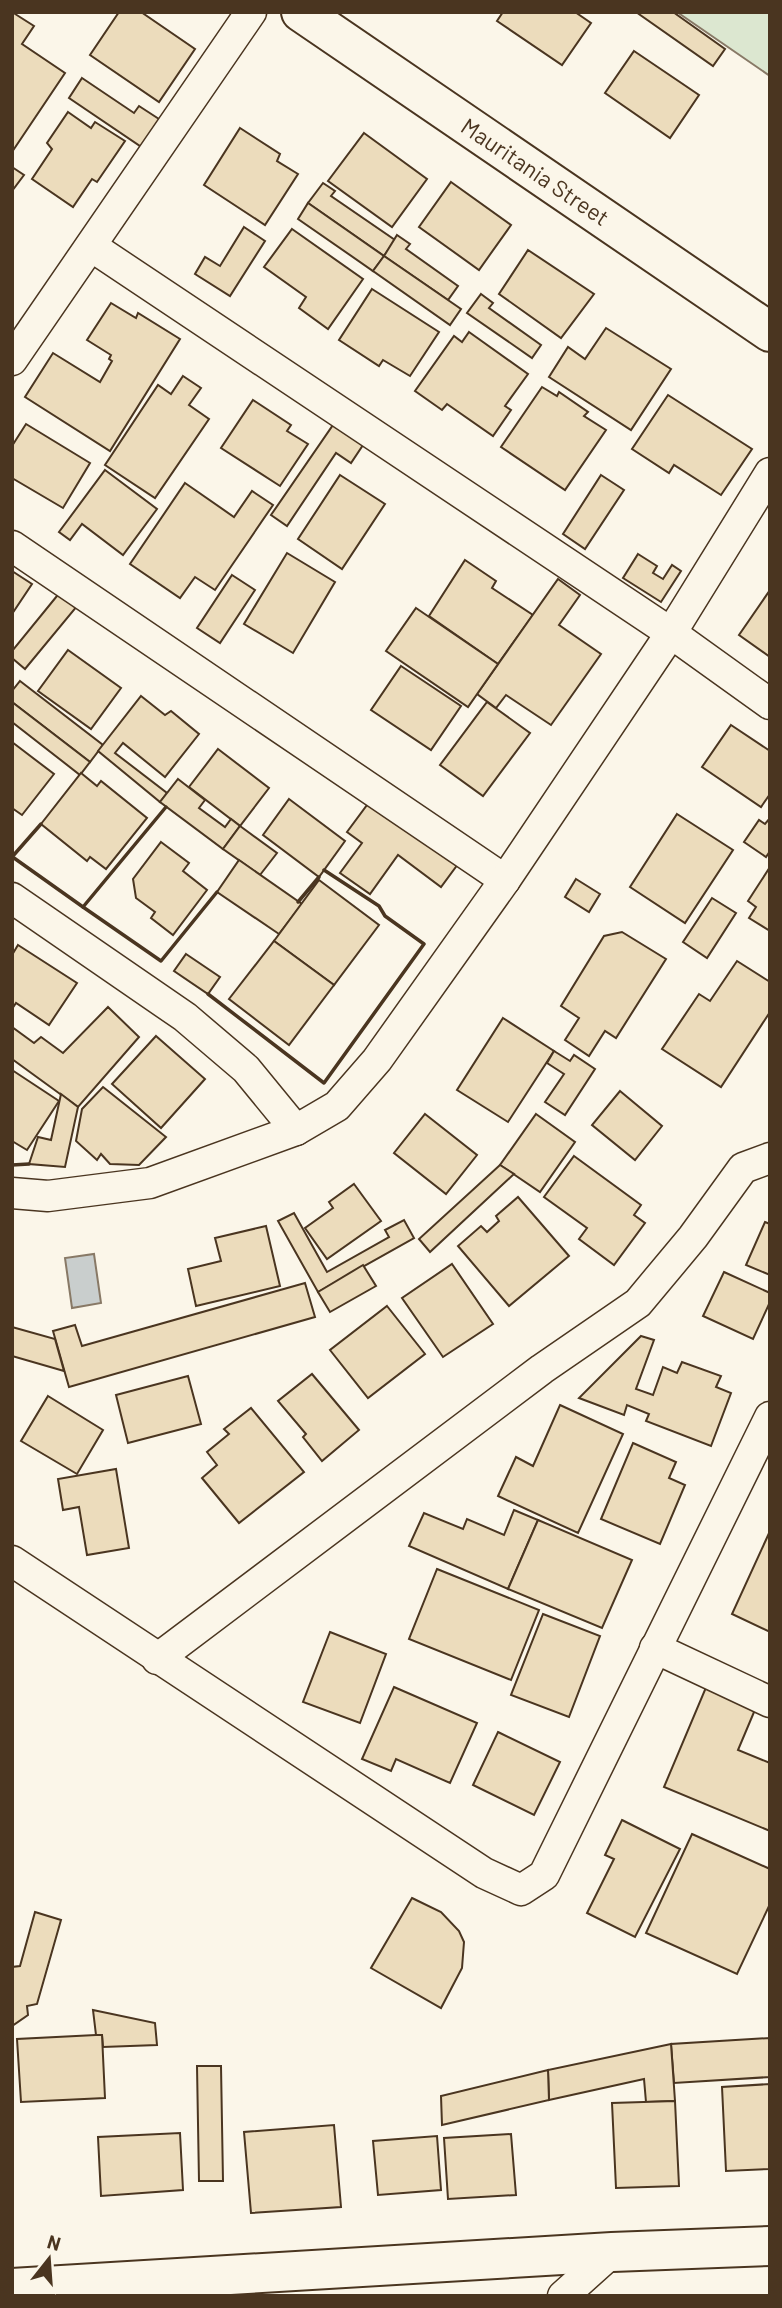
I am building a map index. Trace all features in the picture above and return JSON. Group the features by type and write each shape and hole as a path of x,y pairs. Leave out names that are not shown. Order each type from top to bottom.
{"street":[{"path":"12,360 251,12"},
{"name":"Mauritania Street","path":"301,12 770,332"},
{"path":"90,246 671,633 770,704"},
{"path":"12,1193 48,1196 150,1183 296,1130 337,1106 377,1060 505,880 671,633 770,474"},
{"path":"12,546 505,880"},
{"path":"12,898 185,1017 246,1069 296,1130"},
{"path":"157,1659 542,1369 638,1303 693,1237 743,1168 770,1158"},
{"path":"12,1560 157,1659 484,1873 522,1891 544,1875 770,1418"},
{"path":"654,1648 770,1702"},
{"path":"12,2288 612,2252 770,2246"},
{"path":"563,2296 612,2252"}],"green space":[{"path":"677,12 770,12 770,76"}],"shaded area":[{"path":"94,1254 101,1303 72,1308 65,1258"}],"building":[{"path":"12,12 34,26 22,44 65,73 12,152"},
{"path":"119,12 141,12 195,49 159,102 90,55"},
{"path":"503,12 575,12 591,23 562,65 497,21"},
{"path":"636,12 673,12 725,49 713,66"},
{"path":"634,51 699,95 670,138 605,93"},
{"path":"82,78 134,113 139,106 162,121 143,148 69,98"},
{"path":"68,112 91,128 95,122 125,141 97,182 92,179 73,207 32,179 52,149 47,143"},
{"path":"240,128 280,154 277,161 298,174 265,225 204,185"},
{"path":"364,133 427,179 392,227 328,181"},
{"path":"12,167 24,175 12,191"},
{"path":"451,182 511,225 479,270 419,227"},
{"path":"323,183 335,191 331,196 395,240 384,256 308,203"},
{"path":"308,203 384,256 373,271 298,219"},
{"path":"244,227 265,241 230,296 195,274 205,257 220,266"},
{"path":"292,229 363,279 328,329 299,308 306,297 264,267"},
{"path":"397,235 410,244 406,249 458,286 448,300 384,256"},
{"path":"528,250 594,294 561,338 499,294"},
{"path":"384,256 461,309 450,325 373,271"},
{"path":"372,289 439,332 410,376 383,360 379,366 339,340"},
{"path":"481,294 493,303 489,308 541,345 532,358 467,313"},
{"path":"111,303 136,318 138,313 180,339 110,451 25,397 53,353 100,382 112,361 109,359 111,355 87,340"},
{"path":"606,328 671,369 631,430 549,377 568,347 585,359"},
{"path":"469,332 528,374 505,406 511,410 493,436 447,404 442,410 415,391 454,336 462,342"},
{"path":"183,376 201,388 189,405 209,419 155,498 105,465 158,385 171,394"},
{"path":"542,387 557,396 559,392 588,412 584,416 606,430 565,490 501,447"},
{"path":"668,395 752,449 721,495 674,465 669,473 632,449"},
{"path":"253,400 291,425 287,431 308,444 280,486 221,448"},
{"path":"26,424 90,463 63,508 12,478 12,446"},
{"path":"333,425 363,445 351,463 336,453 287,526 271,515"},
{"path":"105,470 157,509 123,555 82,524 70,540 59,532"},
{"path":"340,475 385,504 342,569 298,539"},
{"path":"601,475 624,490 585,549 563,534"},
{"path":"185,483 234,517 252,491 273,505 215,590 195,577 180,598 130,564"},
{"path":"287,553 335,582 293,653 244,624"},
{"path":"638,554 657,566 653,573 663,579 672,565 681,571 661,602 623,578"},
{"path":"465,560 496,581 492,588 533,615 498,664 429,616"},
{"path":"12,571 32,584 12,614"},
{"path":"232,575 255,590 220,643 197,628"},
{"path":"558,579 580,595 559,625 601,654 551,725 506,695 496,708 477,694"},
{"path":"770,590 770,657 739,635"},
{"path":"61,591 78,605 25,669 12,658 12,651"},
{"path":"416,608 498,664 468,707 386,651"},
{"path":"68,650 121,688 91,729 38,691"},
{"path":"401,666 461,706 431,750 371,710"},
{"path":"20,681 103,745 90,762 12,702 12,691"},
{"path":"141,696 165,715 171,711 199,734 165,777 123,743 115,753 167,793 160,802 98,751"},
{"path":"12,702 90,762 80,775 12,722"},
{"path":"487,702 530,733 483,796 440,765"},
{"path":"731,725 770,751 770,794 761,807 702,767"},
{"path":"12,742 54,774 22,815 12,808"},
{"path":"218,749 269,788 240,826 189,787"},
{"path":"81,773 97,786 101,781 147,818 106,869 90,857 87,861 41,824"},
{"path":"178,779 205,800 199,808 225,827 231,819 240,826 223,849 160,802"},
{"path":"289,799 345,841 319,877 263,835"},
{"path":"370,801 458,864 441,887 398,855 370,894 340,873 362,843 347,832"},
{"path":"677,814 733,850 685,923 630,887"},
{"path":"770,818 770,851 766,857 744,842 759,820 765,824"},
{"path":"240,826 277,853 260,875 223,849"},
{"path":"161,842 189,863 183,871 207,890 173,935 151,918 155,912 136,898 133,879"},
{"path":"239,860 302,904 279,934 217,892"},
{"path":"770,867 770,931 749,918 756,907 748,901"},
{"path":"576,879 600,894 589,912 565,897"},
{"path":"319,880 379,925 334,985 274,941"},
{"path":"712,898 736,913 707,958 683,942"},
{"path":"622,932 666,959 616,1038 605,1031 589,1056 565,1040 579,1018 561,1006 604,936"},
{"path":"274,941 334,985 289,1045 229,999"},
{"path":"18,945 77,983 49,1025 16,1003 12,1009 12,955"},
{"path":"186,954 220,977 208,994 174,971"},
{"path":"737,961 770,982 770,1012 721,1087 662,1049 699,994 710,1001"},
{"path":"108,1007 139,1037 78,1107 12,1059 12,1027 34,1043 41,1037 63,1053"},
{"path":"503,1018 554,1051 508,1122 457,1090"},
{"path":"156,1036 205,1079 161,1128 112,1084"},
{"path":"554,1051 570,1061 574,1055 595,1069 565,1115 545,1102 564,1074 547,1063"},
{"path":"12,1070 59,1101 27,1150 12,1141"},
{"path":"103,1087 166,1137 139,1165 110,1164 101,1154 97,1160 76,1141 82,1109"},
{"path":"620,1091 662,1126 635,1160 592,1125"},
{"path":"61,1094 78,1107 65,1167 29,1164 38,1137 51,1140"},
{"path":"425,1114 477,1155 446,1194 394,1153"},
{"path":"536,1114 575,1142 540,1192 500,1165"},
{"path":"574,1156 641,1205 634,1215 645,1223 614,1265 579,1239 587,1228 544,1197"},
{"path":"500,1165 514,1174 430,1252 419,1239"},
{"path":"354,1184 381,1221 327,1259 305,1228 333,1208 329,1202"},
{"path":"518,1197 569,1256 509,1306 458,1246 481,1226 487,1232 499,1221 496,1216"},
{"path":"294,1213 327,1272 389,1237 385,1230 404,1220 414,1238 318,1292 278,1221"},
{"path":"765,1222 770,1224 770,1275 746,1265"},
{"path":"266,1226 280,1286 196,1306 188,1269 221,1261 215,1238"},
{"path":"452,1264 493,1324 443,1357 402,1298"},
{"path":"363,1265 376,1286 330,1312 318,1292"},
{"path":"724,1272 770,1293 770,1302 753,1339 703,1316"},
{"path":"305,1283 315,1317 69,1387 53,1331 75,1325 82,1346"},
{"path":"387,1306 425,1354 368,1398 330,1350"},
{"path":"12,1327 55,1339 64,1371 12,1356"},
{"path":"641,1336 654,1340 636,1389 653,1395 663,1367 677,1373 682,1362 721,1376 716,1387 731,1393 711,1446 646,1421 649,1414 627,1405 624,1415 579,1398"},
{"path":"312,1374 359,1430 322,1461 303,1437 306,1434 278,1401"},
{"path":"188,1376 201,1424 128,1443 116,1395"},
{"path":"48,1396 103,1430 77,1474 21,1441"},
{"path":"560,1405 623,1434 578,1533 498,1496 516,1457 533,1466"},
{"path":"251,1408 304,1472 239,1523 202,1478 217,1465 207,1452 229,1434 224,1429"},
{"path":"633,1443 676,1462 669,1478 685,1485 660,1544 601,1519"},
{"path":"116,1469 129,1548 87,1555 79,1507 63,1510 58,1479"},
{"path":"514,1510 538,1520 508,1589 409,1546 424,1513 463,1529 467,1519 504,1535"},
{"path":"538,1520 632,1560 602,1628 508,1589"},
{"path":"770,1531 770,1632 732,1614"},
{"path":"437,1569 539,1610 511,1680 409,1639"},
{"path":"543,1614 600,1636 569,1717 511,1695"},
{"path":"330,1632 386,1654 360,1723 303,1702"},
{"path":"707,1685 757,1705 738,1750 770,1763 770,1831 664,1787"},
{"path":"394,1687 477,1723 450,1783 396,1759 391,1771 362,1759"},
{"path":"498,1732 560,1762 534,1815 473,1785"},
{"path":"622,1820 680,1849 635,1937 587,1913 614,1859 605,1855"},
{"path":"692,1834 770,1869 770,1904 737,1974 646,1933"},
{"path":"412,1898 441,1912 459,1931 464,1942 462,1968 441,2008 371,1968"},
{"path":"35,1912 61,1920 37,2004 27,2006 28,2015 12,2026 12,1967 20,1966"},
{"path":"93,2010 155,2023 157,2045 103,2047 102,2035 96,2035"},
{"path":"102,2035 105,2098 21,2102 17,2039"},
{"path":"770,2038 770,2077 674,2083 671,2044"},
{"path":"671,2044 675,2101 646,2102 644,2079 549,2100 548,2070"},
{"path":"197,2066 221,2066 223,2181 199,2181"},
{"path":"548,2070 549,2100 442,2125 441,2096"},
{"path":"770,2084 770,2169 726,2171 722,2087"},
{"path":"675,2101 679,2186 616,2188 612,2103"},
{"path":"334,2125 341,2207 251,2213 244,2132"},
{"path":"180,2133 183,2190 101,2196 98,2137"},
{"path":"511,2134 516,2195 448,2199 444,2138"},
{"path":"437,2136 441,2190 378,2195 373,2141"}],"wall":[{"path":"14,858 83,907 166,807"},
{"path":"12,857 41,824"},
{"path":"208,994 324,1083 424,944 385,916 379,906 324,870"},
{"path":"298,902 319,877"},
{"path":"83,907 161,961 217,892"},
{"path":"12,1165 29,1164"}]}
